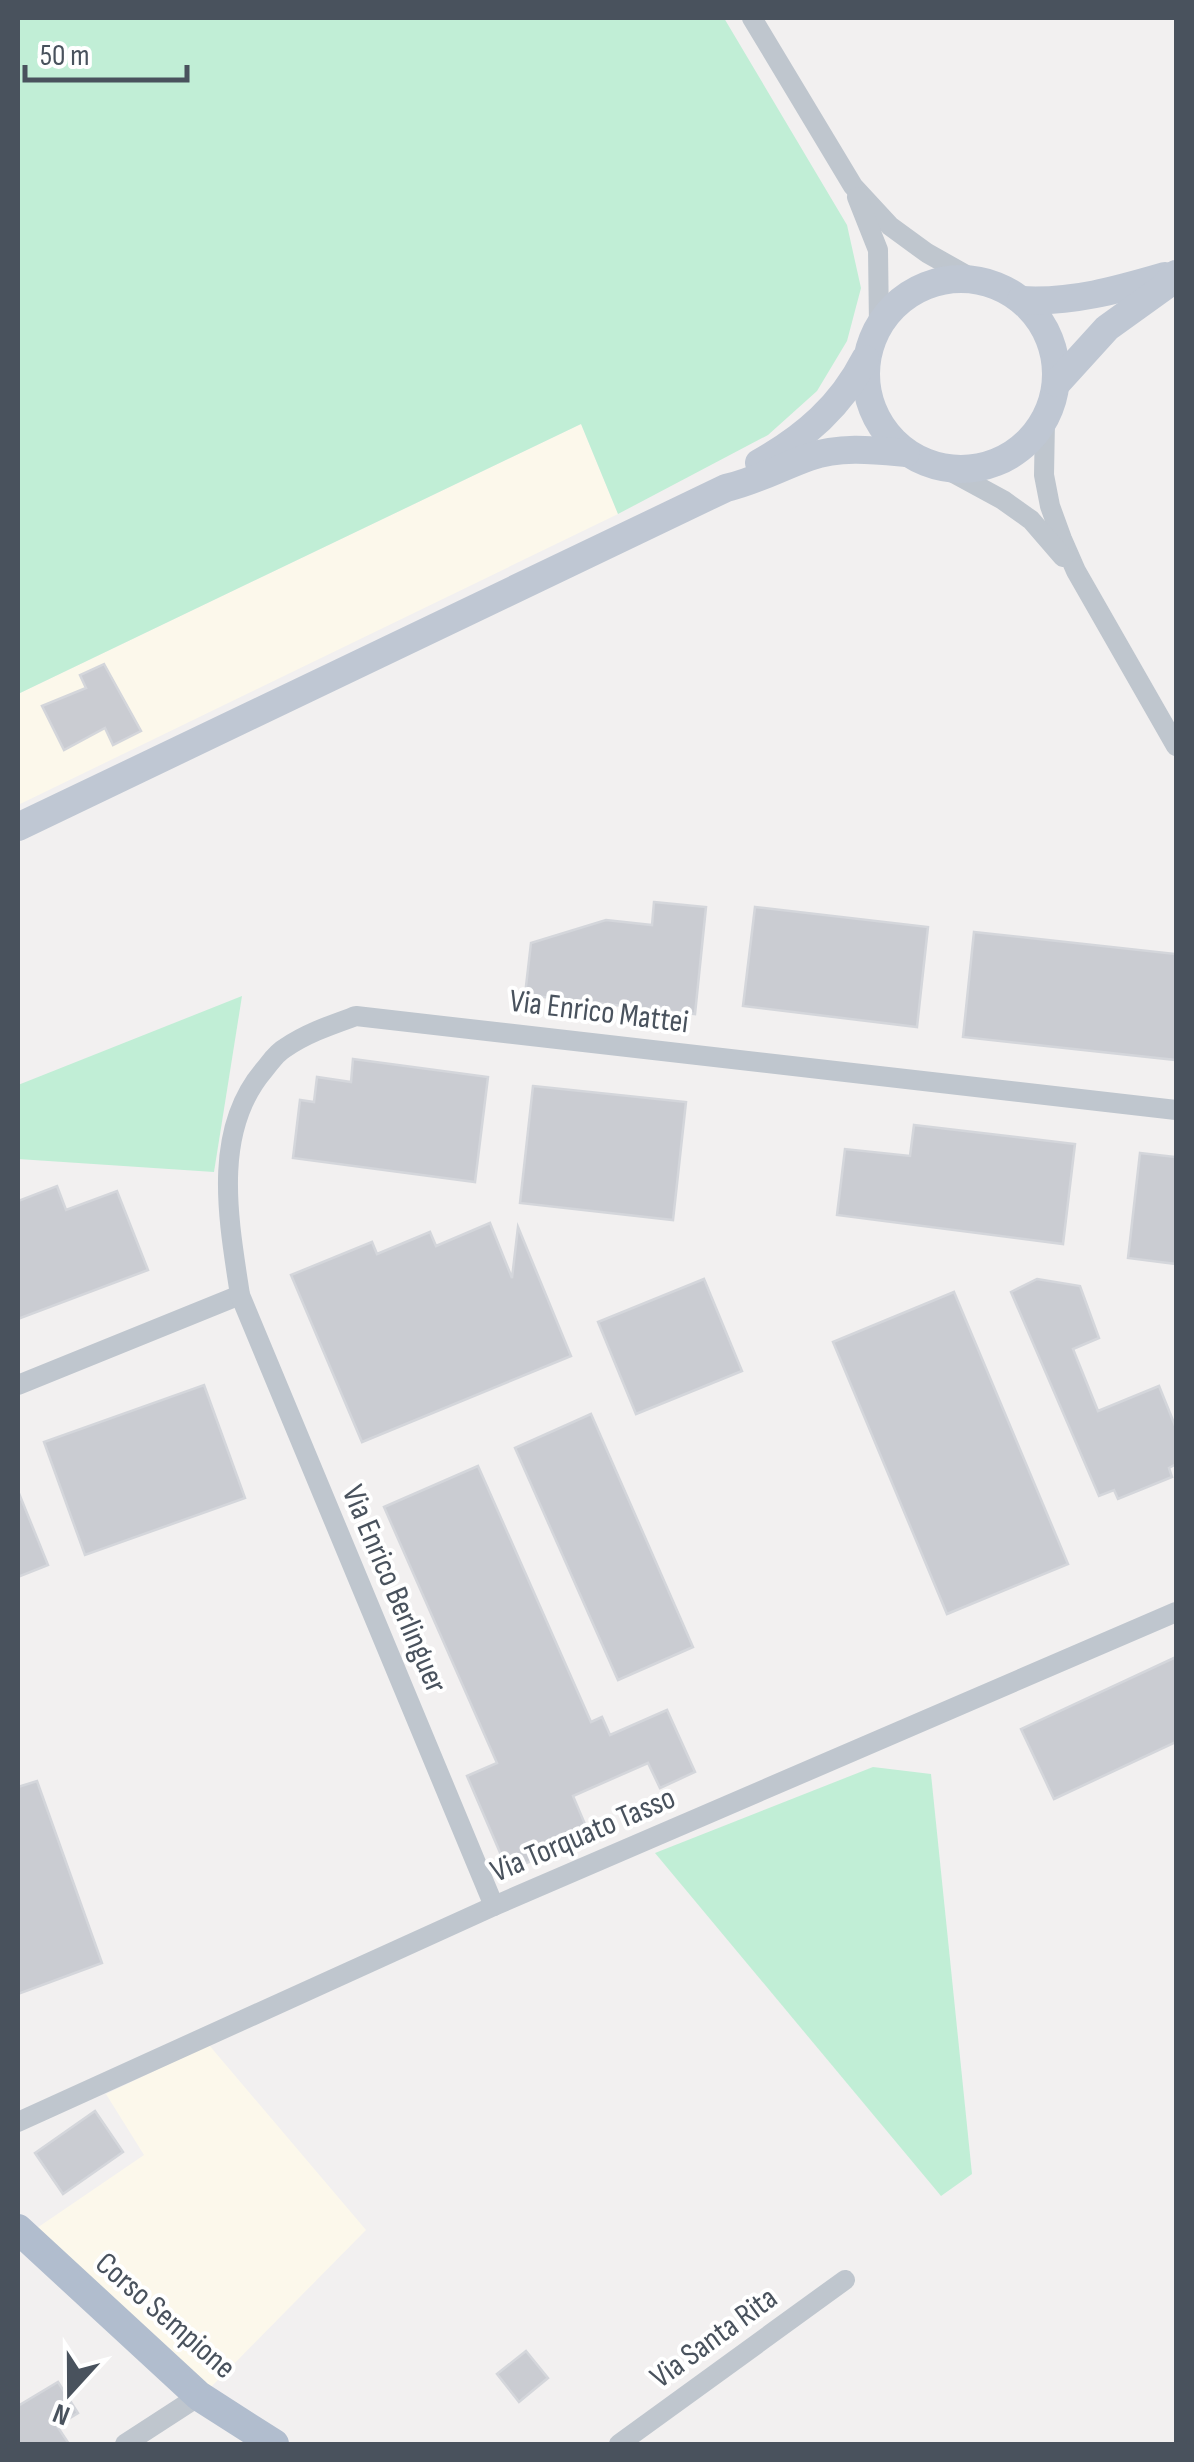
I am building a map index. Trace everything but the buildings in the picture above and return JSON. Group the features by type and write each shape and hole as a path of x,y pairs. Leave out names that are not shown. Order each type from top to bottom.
{"main road":[{"path":"1021,300 1047,302 1098,296 1176,273"},
{"path":"1057,384 1108,328 1164,287 1176,273"},
{"path":"18,827 726,488 749,483 813,455 858,448 906,452 946,469 987,466 1007,458 1024,446 1045,421 1057,384 1054,351 1040,320 1005,289 974,280 954,279 919,288 896,304 879,324 853,383 816,425 726,488"},
{"path":"867,354 870,404 885,432 906,452"},
{"name":"Corso Sempione","path":"18,2230 199,2396 274,2444"}],"street":[{"path":"752,18 853,186 878,250 879,324"},
{"path":"853,186 890,226 974,280"},
{"path":"1045,421 1044,474 1050,506 1076,572 1176,746"},
{"path":"946,469 1031,520 1076,572"},
{"name":"Via Enrico Mattei","path":"240,1295 229,1228 227,1172 241,1104 281,1050 314,1031 356,1016 1176,1110"},
{"path":"18,1385 240,1295"},
{"name":"Via Enrico Berlinguer","path":"240,1295 494,1906"},
{"name":"Via Torquato Tasso","path":"18,2122 494,1906 1176,1612"},
{"name":"Via Santa Rita","path":"619,2444 845,2280"},
{"path":"125,2444 199,2396"}],"shaded area":[{"path":"581,424 618,514 18,805 18,694"},
{"path":"209,2045 366,2230 207,2391 34,2230 144,2155 106,2094"}],"green space":[{"path":"18,18 724,18 847,225 861,288 847,341 817,391 768,435 618,514 581,424 18,694"},
{"path":"242,996 214,1172 18,1159 18,1085"},
{"path":"873,1767 931,1774 972,2174 941,2196 655,1853"}]}
